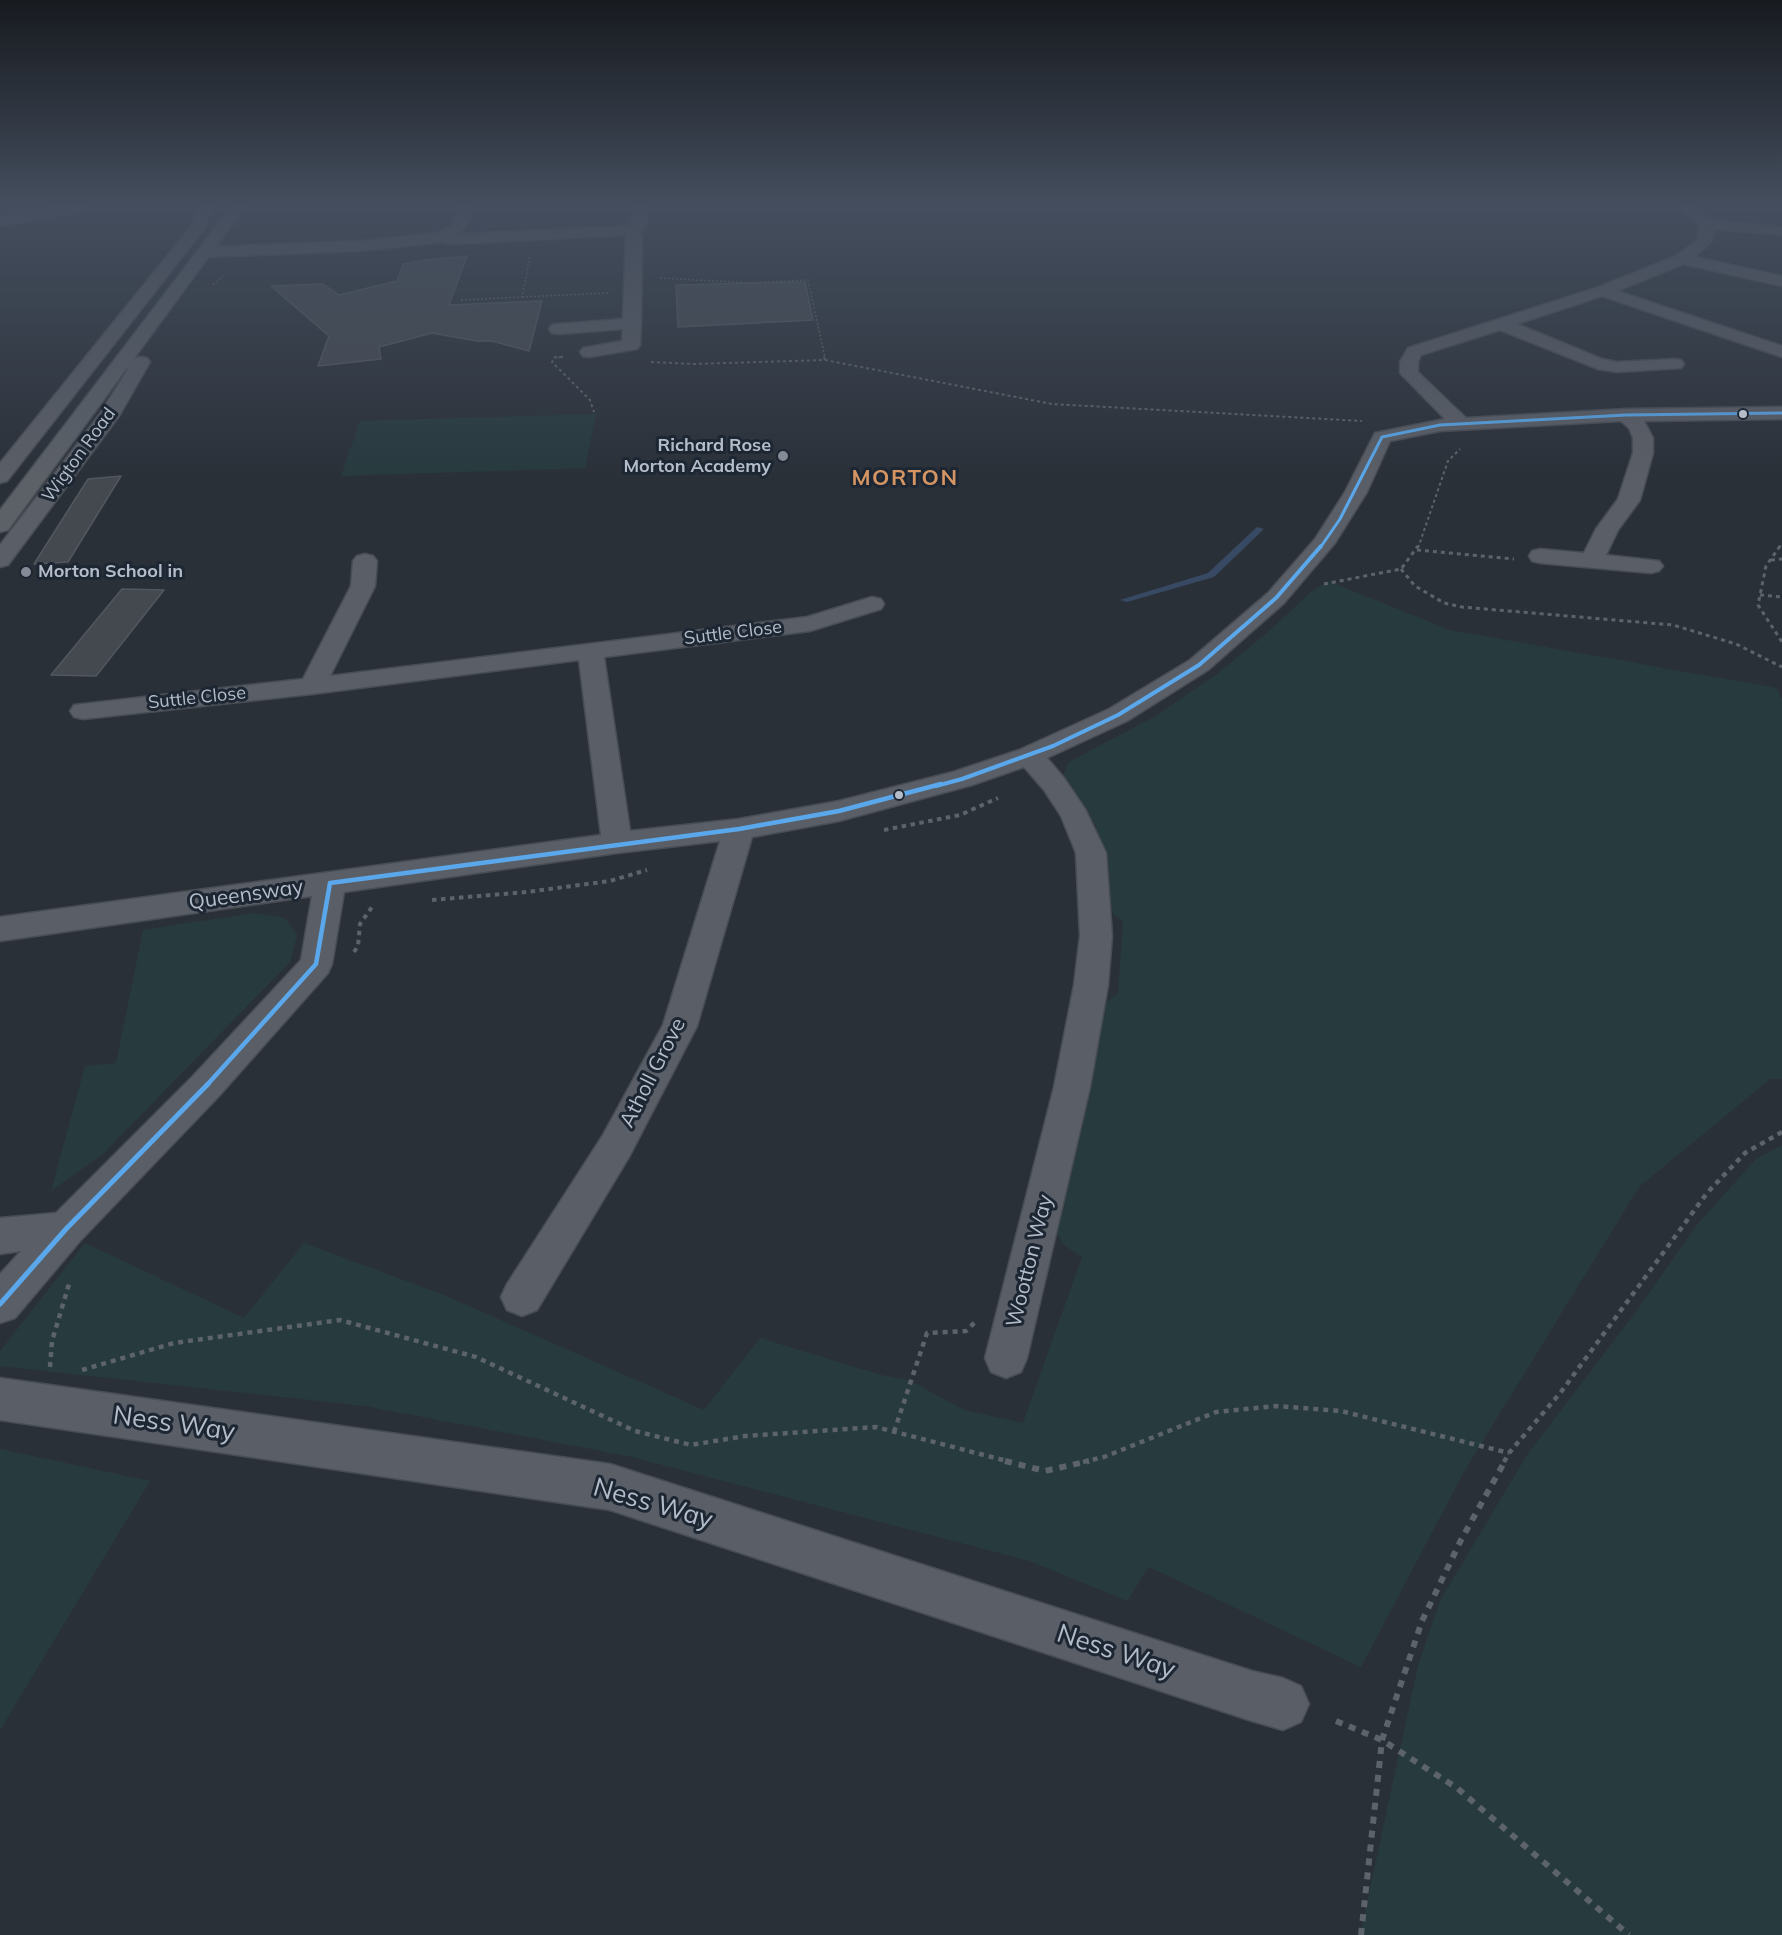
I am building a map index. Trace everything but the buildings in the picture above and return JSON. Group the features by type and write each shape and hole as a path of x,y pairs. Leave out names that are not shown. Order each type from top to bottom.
{"main road":[{"name":"Wigton Road","path":"0,525 171,297"}],"street":[{"path":"0,477 142,297"},
{"path":"589,352 631,345 636,332 634,297"},
{"path":"1462,436 1409,373 1409,362 1414,352 1583,297"},
{"path":"1621,297 1782,352"},
{"path":"1501,324 1598,364 1617,367 1675,364"},
{"path":"558,329 636,332"},
{"name":"Wigton Road","path":"0,560 109,416 141,362 121,364"},
{"name":"Queensway","path":"0,929 617,843 739,829 839,811 962,779 1029,756 1118,715 1199,664 1268,606 1324,543 1340,519 1382,437 1440,426 1462,436 1626,415 1782,413"},
{"path":"1592,561 1608,529 1629,500 1643,453 1643,438 1638,426 1626,415"},
{"path":"1540,556 1651,567"},
{"path":"312,686 363,586 365,561"},
{"name":"Suttle Close","path":"83,711 312,686 810,624 872,604"},
{"path":"591,651 617,843"},
{"name":"Wootton Way","path":"1006,1358 1072,1087 1091,985 1096,936 1091,853 1075,816 1054,784 1029,756"},
{"name":"Atholl Grove","path":"522,1297 616,1146 680,1026 739,829"},
{"path":"0,1304 66,1229 206,1086 316,964 330,883"},
{"path":"0,1236 66,1229"},
{"name":"Ness Way","path":"0,1399 610,1487 1283,1704"}],"path":[{"path":"460,300 516,297"},
{"path":"812,297 825,360"},
{"path":"564,357 555,357 552,362 590,400 594,412"},
{"path":"649,362 693,364 825,360 1052,404 1327,419"},
{"path":"1323,584 1401,569 1417,550 1448,461 1462,436"},
{"path":"1782,543 1766,567 1758,605 1780,635 1782,642"},
{"path":"1417,550 1514,559"},
{"path":"1770,560 1782,560"},
{"path":"1401,569 1415,586 1444,603 1461,607 1672,626 1736,644 1782,667"},
{"path":"1760,595 1782,597"},
{"path":"430,900 488,896 598,882 649,870"},
{"path":"352,955 358,946 360,924 374,905 380,903"},
{"path":"1360,1935 1382,1740 1422,1621 1461,1540 1509,1453 1561,1392 1707,1193 1745,1153 1782,1132"},
{"path":"50,1375 51,1341 72,1273"},
{"path":"894,1431 927,1333 966,1331 978,1318"},
{"path":"80,1370 174,1343 340,1320 476,1357 634,1431 691,1445 745,1436 876,1427 1045,1471 1104,1457 1216,1412 1276,1406 1341,1411 1509,1453"},
{"path":"1336,1721 1382,1740 1457,1788 1629,1935"}],"green space":[{"path":"596,414 585,468 341,476 360,421"},
{"path":"1328,581 1450,630 1776,688 1782,699 1782,1079 1770,1079 1639,1187 1465,1470 1361,1667 1149,1567 1127,1601 1030,1561 628,1456 365,1406 0,1366 0,1351 85,1243 244,1318 304,1243 444,1295 704,1410 760,1338 881,1375 909,1380 964,1410 1023,1423 1082,1257 1065,1246 1052,1226 1104,1004 1118,994 1123,922 1114,915 1108,901 1109,869 1095,824 1063,775 1069,762 1154,717 1217,674 1311,592"},
{"path":"254,913 285,918 297,935 290,962 103,1154 51,1191 85,1066 116,1063 143,930"},
{"path":"1782,1145 1782,1935 1360,1935 1418,1666 1440,1601 1527,1455 1638,1309 1696,1226 1756,1159"},
{"path":"0,1449 150,1481 0,1730"}],"waterway":[{"path":"1124,600 1211,575 1260,529"}],"transit line":[{"path":"330,883 739,829 839,811 962,779 1053,746 1118,715 1199,665 1276,598 1324,543 1340,519 1382,437 1440,425 1626,415 1782,413"},
{"path":"0,1304 66,1229 206,1086 316,964 330,883"}],"place":[{"name":"Richard Rose Morton Academy","path":"783,456"},
{"name":"Morton School in","path":"26,572"}],"district":[{"name":"MORTON","path":"905,478"}]}
